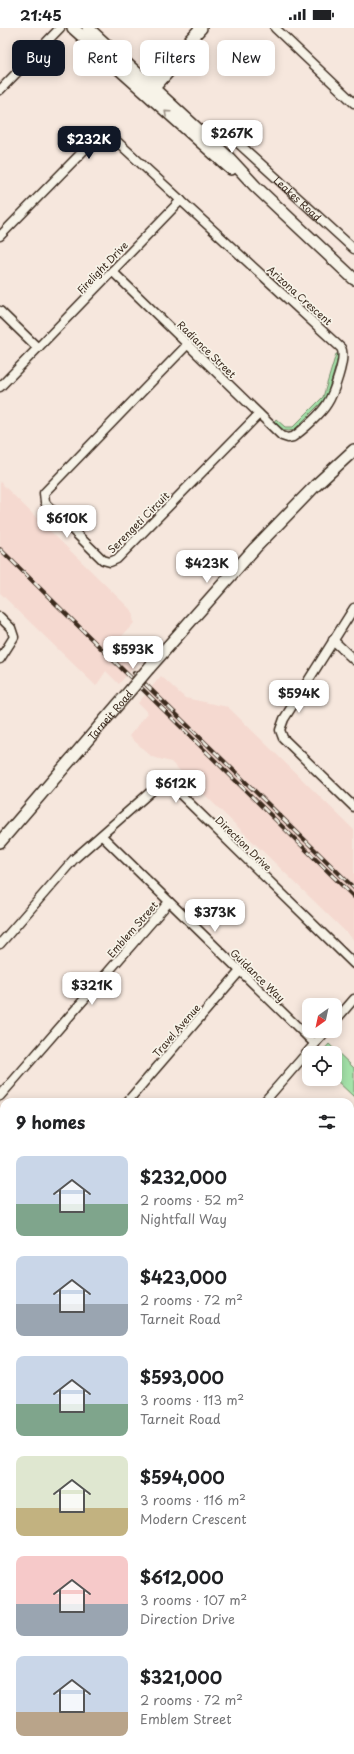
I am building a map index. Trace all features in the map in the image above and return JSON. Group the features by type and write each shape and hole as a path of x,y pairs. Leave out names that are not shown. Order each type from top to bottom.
{"street":[{"path":"0,90 60,28"},
{"name":"Leakes Road","path":"73,28 201,131 229,158 254,186 354,279"},
{"name":"Leakes Road","path":"88,28 221,161 254,186"},
{"path":"147,88 200,28"},
{"path":"275,28 354,103"},
{"name":"Leakes Road","path":"201,131 215,130 226,132 354,249"},
{"path":"0,236 97,137 103,134 112,137 181,200"},
{"name":"Firelight Drive","path":"0,387 181,200"},
{"name":"Arizona Crescent","path":"181,200 335,341 343,351 344,357 331,397 326,406 297,434 290,438"},
{"name":"Radiance Street","path":"112,271 258,414 280,434 290,438"},
{"path":"0,311 38,348"},
{"name":"Serengeti Circuit","path":"188,344 44,493 45,502 47,505 106,562 117,559 258,414"},
{"name":"Tarneit Road","path":"0,842 149,668 255,548 315,486 354,450"},
{"path":"354,608 284,719 280,728 280,733 283,738 354,808"},
{"path":"0,617 11,628 14,637 0,659"},
{"path":"333,640 354,660"},
{"name":"Direction Drive","path":"0,944 74,859 158,786 163,784 170,785 354,964"},
{"name":"Guidance Way","path":"102,836 315,1044"},
{"name":"Emblem Street","path":"0,1096 169,902"},
{"name":"Travel Avenue","path":"130,1098 240,971"},
{"path":"342,1013 354,999"},
{"path":"268,1098 320,1038"}],"shaded area":[{"path":"0,482 132,611 134,623 122,636 143,656 119,684 106,671 96,686 0,593"},
{"path":"161,676 185,698 228,707 354,830 354,940 171,762 152,757 129,736 148,713 138,703"}],"green space":[{"path":"336,354 338,354 338,359 326,398 295,429 286,431 281,428 274,422 276,419 285,427 293,427 323,397"},
{"path":"342,1056 354,1068 354,1097 342,1086"}],"railway":[{"path":"0,549 354,897"},
{"path":"134,673 354,888"}]}
